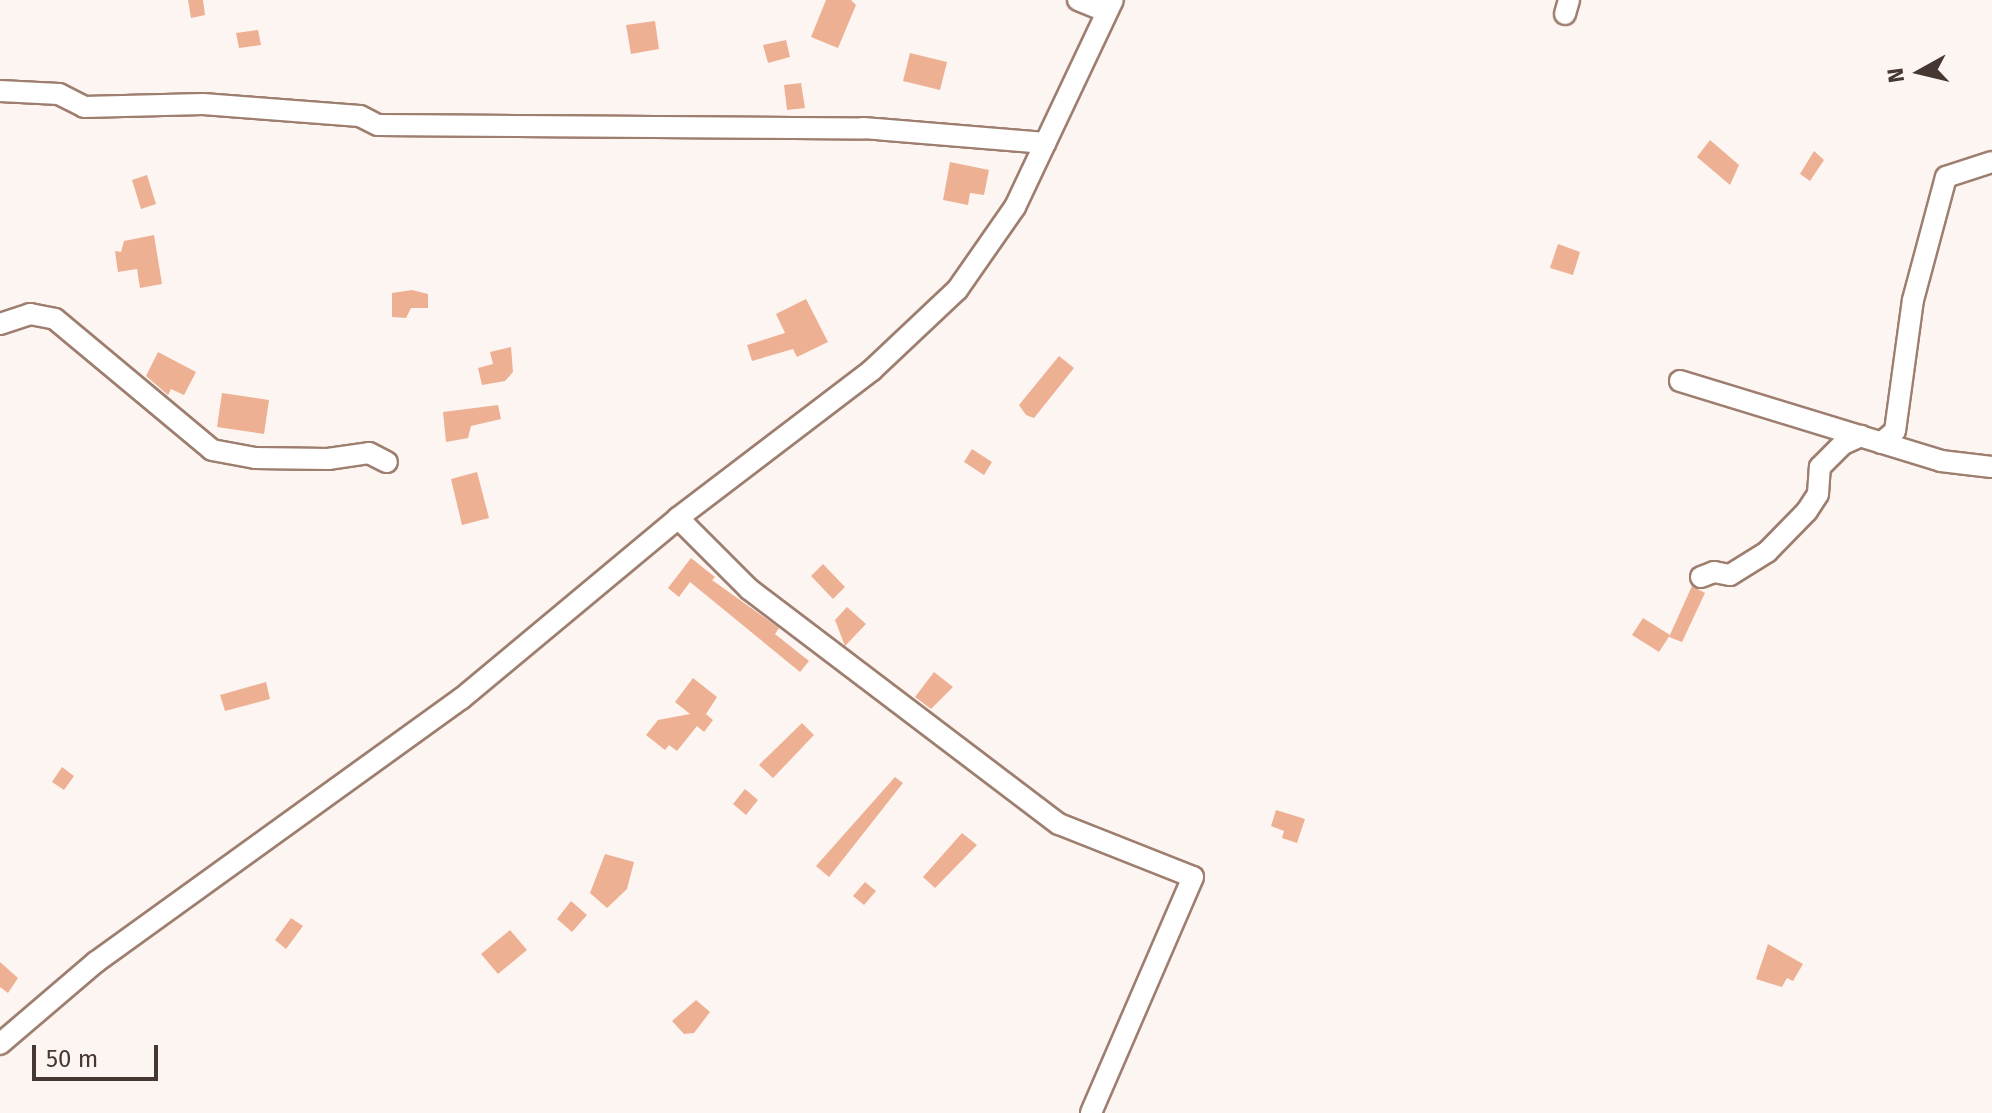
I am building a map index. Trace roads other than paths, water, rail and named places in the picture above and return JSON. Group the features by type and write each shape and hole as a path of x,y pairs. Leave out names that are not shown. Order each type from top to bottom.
{"street":[{"path":"0,1044 96,962 461,699 678,518 872,370 957,290 1015,207 1110,6 1078,0"},
{"path":"0,91 59,94 84,107 203,104 360,116 378,125 863,128 1045,143"},
{"path":"1881,443 1895,431 1913,300 1946,177 1992,162"},
{"path":"0,324 30,314 55,319 212,450 255,458 369,453 387,462"},
{"path":"1680,381 1941,461 1992,467"},
{"path":"1701,577 1714,572 1730,575 1767,552 1807,511 1818,494 1820,467 1843,444 1861,436"},
{"path":"678,518 749,589 1059,824 1193,877 1091,1113"}]}
